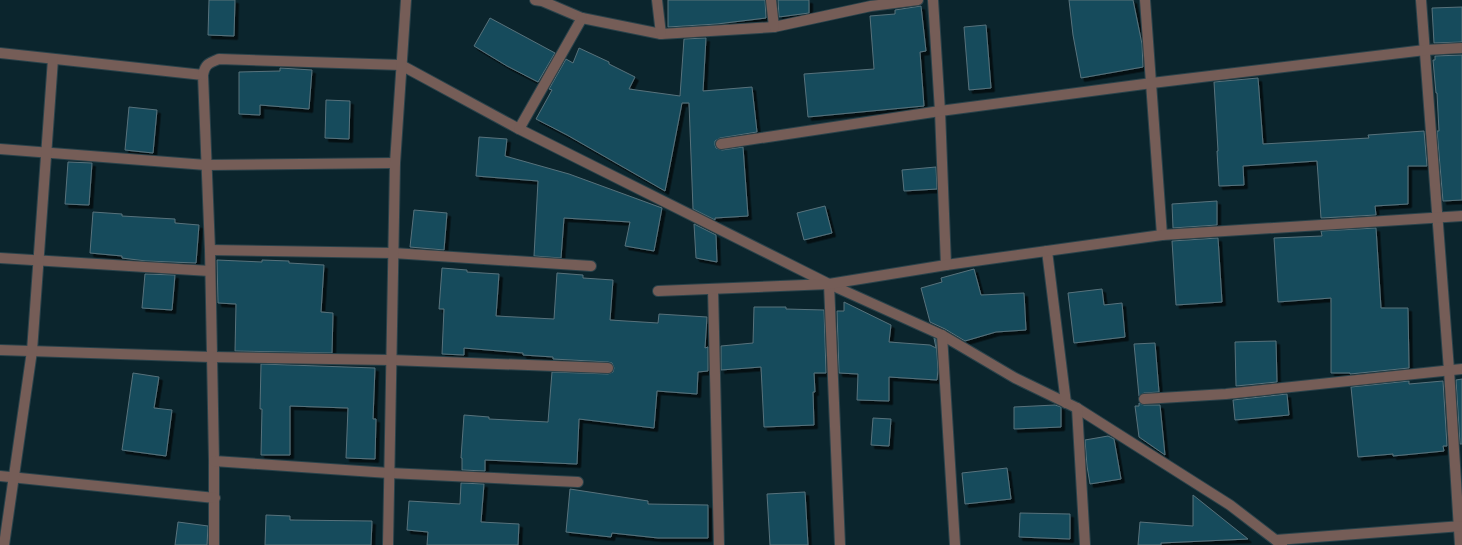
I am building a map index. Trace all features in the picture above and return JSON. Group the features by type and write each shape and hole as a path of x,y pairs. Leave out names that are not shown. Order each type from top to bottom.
{"street":[{"path":"388,545 395,163 406,0"},
{"path":"540,0 582,18 661,34 774,27 870,3 918,0"},
{"path":"657,0 661,34"},
{"path":"771,0 774,27"},
{"path":"933,0 940,111 946,265"},
{"path":"1145,0 1162,234"},
{"path":"1421,0 1436,218 1449,370 1460,545"},
{"path":"519,129 582,18"},
{"path":"722,144 940,111 1152,83 1425,50 1462,48"},
{"path":"0,53 203,75"},
{"path":"4,545 32,351 53,59"},
{"path":"214,545 210,250 203,75 204,68 210,62 219,59 401,65 519,129 829,284 942,335 1015,378 1077,408 1230,505 1279,543 1460,527"},
{"path":"0,149 206,165 395,163"},
{"path":"658,291 829,284 946,265 1162,234 1462,216"},
{"path":"210,250 393,253 591,266"},
{"path":"1046,251 1066,403"},
{"path":"0,258 210,270"},
{"path":"829,284 840,545"},
{"path":"713,289 719,545"},
{"path":"942,335 955,545"},
{"path":"0,350 211,357 391,360 608,368"},
{"path":"1144,399 1226,394 1449,370 1462,370"},
{"path":"1077,408 1085,545"},
{"path":"214,461 389,473 578,482"},
{"path":"0,476 214,498"}],"building":[{"path":"209,0 235,0 234,36 208,35"},
{"path":"668,0 765,0 766,18 717,24 668,27"},
{"path":"778,0 809,0 809,13 779,17"},
{"path":"1069,0 1133,0 1142,44 1143,67 1081,78 1073,35"},
{"path":"921,6 926,51 920,52 924,106 808,117 804,74 874,69 870,16 895,14 895,10"},
{"path":"1462,7 1462,42 1434,43 1432,8"},
{"path":"490,18 555,53 538,82 507,66 474,46"},
{"path":"986,25 991,88 969,90 964,27"},
{"path":"706,38 703,91 752,87 757,132 720,138 715,141 716,148 722,150 743,147 748,216 715,218 715,220 693,209 689,103 682,103 665,191 536,119 552,90 549,89 566,59 573,63 579,48 609,62 609,64 635,77 629,89 680,96 684,39"},
{"path":"1462,55 1462,200 1443,201 1437,131 1439,131 1437,93 1433,60 1435,60 1435,56"},
{"path":"280,68 312,70 309,109 260,105 260,115 239,114 239,72 280,71"},
{"path":"1258,78 1263,144 1369,138 1368,135 1424,131 1427,166 1408,166 1408,204 1375,206 1376,215 1321,218 1317,161 1243,166 1244,185 1219,186 1214,82"},
{"path":"326,100 350,101 349,139 325,138"},
{"path":"129,107 157,110 153,153 125,150"},
{"path":"479,137 507,139 505,156 569,174 662,208 654,251 625,246 630,222 564,218 561,258 534,256 538,181 476,176"},
{"path":"68,162 92,163 89,205 65,204"},
{"path":"936,167 937,189 904,191 902,170"},
{"path":"1217,201 1217,225 1173,228 1172,204"},
{"path":"825,206 832,233 804,240 797,213"},
{"path":"414,210 447,213 444,250 410,247"},
{"path":"93,212 122,214 122,216 175,219 175,223 199,225 196,263 146,261 122,258 122,256 90,253"},
{"path":"694,224 716,235 717,262 696,258"},
{"path":"1376,228 1381,308 1408,308 1409,368 1350,374 1331,373 1331,298 1278,302 1274,238 1322,236 1321,231"},
{"path":"1218,238 1222,302 1176,305 1172,241"},
{"path":"217,260 262,262 262,260 289,261 289,263 324,265 321,312 333,313 332,353 235,351 236,304 218,303"},
{"path":"442,268 467,270 467,272 499,274 496,316 554,319 557,273 583,275 583,278 613,280 610,320 658,323 659,314 707,317 705,348 708,347 708,371 698,372 697,394 657,391 654,428 579,419 577,464 485,460 485,471 462,470 461,458 464,415 489,417 489,419 548,422 552,372 608,374 613,372 614,368 612,363 608,362 553,359 553,357 523,355 523,353 464,348 464,355 442,354 444,309 439,309"},
{"path":"974,269 981,295 1024,293 1026,330 996,332 965,341 930,322 921,288 942,282 941,278"},
{"path":"145,274 175,275 172,310 142,308"},
{"path":"1102,289 1104,305 1122,303 1125,337 1074,343 1068,293"},
{"path":"844,302 891,325 889,342 930,345 936,348 934,338 936,339 938,370 937,380 889,377 889,401 857,400 858,374 839,373 837,311 844,311"},
{"path":"754,307 786,307 786,309 824,310 826,373 814,373 814,425 764,427 761,367 721,370 721,346 753,343"},
{"path":"1276,341 1277,382 1236,386 1235,342"},
{"path":"1155,343 1159,392 1144,393 1139,396 1134,344"},
{"path":"261,364 375,368 373,419 376,419 375,459 346,458 348,408 290,406 290,455 261,455"},
{"path":"133,373 159,377 154,408 172,410 166,456 122,450"},
{"path":"1462,379 1462,444 1460,444 1456,380"},
{"path":"1409,381 1409,384 1443,381 1447,446 1443,446 1444,451 1393,456 1393,454 1358,457 1351,387"},
{"path":"1287,394 1289,415 1235,420 1233,400"},
{"path":"1139,403 1144,405 1160,405 1165,455 1139,437 1135,406 1139,406"},
{"path":"1055,405 1061,407 1061,427 1014,429 1014,407"},
{"path":"873,418 891,419 889,446 871,445"},
{"path":"1108,436 1114,439 1121,479 1090,484 1085,440"},
{"path":"1007,468 1011,499 965,504 962,473"},
{"path":"461,483 484,484 481,522 519,524 518,545 427,545 428,532 407,530 409,501 460,504"},
{"path":"570,489 648,501 648,504 708,505 708,538 658,538 612,533 611,537 566,532"},
{"path":"805,492 808,545 770,545 767,494"},
{"path":"1193,495 1248,539 1161,543 1161,545 1138,545 1140,522 1193,526"},
{"path":"1020,513 1070,514 1070,539 1019,537"},
{"path":"266,515 290,516 290,520 372,521 371,545 265,545"},
{"path":"178,522 208,526 207,545 175,545"}]}
